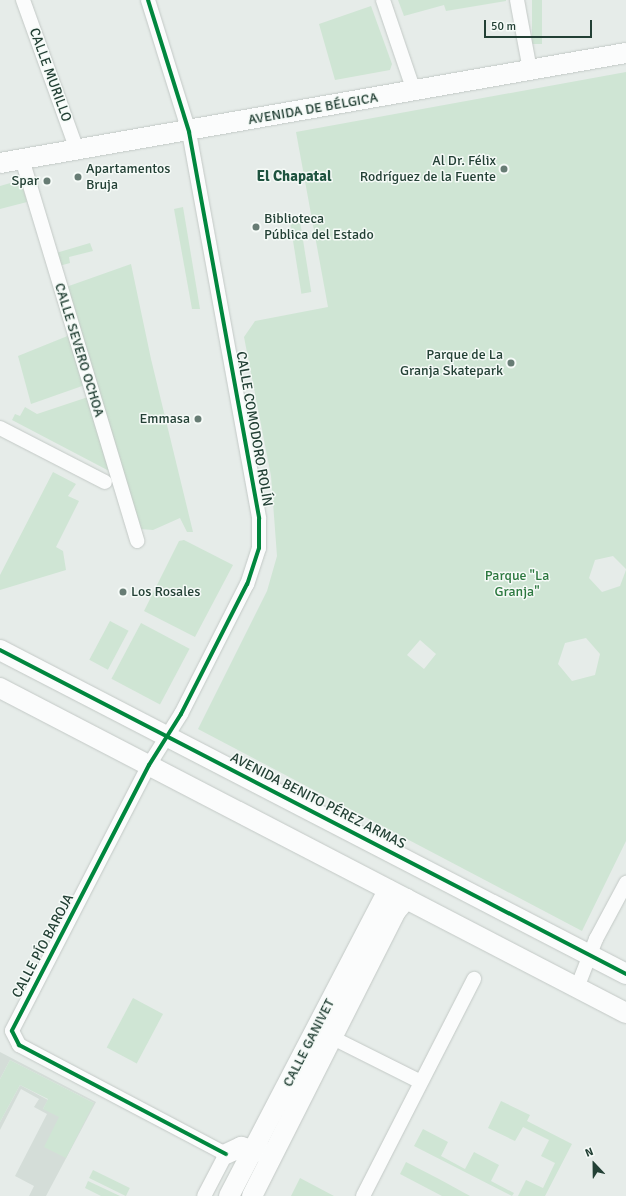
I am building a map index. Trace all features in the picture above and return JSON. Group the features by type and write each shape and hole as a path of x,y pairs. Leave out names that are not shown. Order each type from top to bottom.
{"street":[{"name":"CALLE MURILLO","path":"23,0 77,150"},
{"name":"CALLE COMODORO ROLÍN","path":"148,0 189,132 259,519 259,548 247,584 167,737"},
{"path":"383,0 414,91"},
{"path":"517,0 530,70"},
{"name":"AVENIDA DE BÉLGICA","path":"0,163 189,132 626,53"},
{"name":"CALLE SEVERO OCHOA","path":"22,159 137,541"},
{"path":"0,428 105,482"},
{"name":"AVENIDA BENITO PÉREZ ARMAS","path":"0,650 626,974"},
{"path":"0,688 626,1013"},
{"name":"CALLE PÍO BAROJA","path":"167,737 149,765 12,1031 19,1045 226,1154"},
{"path":"577,988 591,955 626,883"},
{"name":"CALLE GANIVET","path":"230,1196 388,890"},
{"name":"CALLE GANIVET","path":"252,1196 396,911 406,899"},
{"path":"363,1196 474,979"},
{"path":"316,1029 421,1082"},
{"path":"204,1196 226,1154 241,1147 254,1148 272,1157"}],"shaded area":[{"path":"0,1052 96,1102 46,1196 29,1196 34,1186 15,1176 47,1114 34,1107 39,1099 21,1089 0,1130 0,1122 20,1085 48,1100 43,1109 94,1103 10,1060 0,1079"}],"green space":[{"path":"398,0 506,1 446,11 444,5 404,16"},
{"path":"532,0 542,0 542,44 532,44"},
{"path":"371,6 392,64 390,70 335,80 319,24"},
{"name":"Parque \"La Granja\"","path":"626,72 626,569 613,556 595,560 589,578 602,592 620,586 626,570 626,841 582,931 198,729 267,591 277,556 271,476 244,337 255,321 328,307 296,132","holes":["586,638 600,654 595,675 572,681 558,664 565,643","420,640 436,654 424,669 407,655"]},
{"path":"21,180 27,202 0,209 0,186"},
{"path":"183,207 200,309 192,309 174,209"},
{"path":"300,221 311,292 301,294 290,223"},
{"path":"90,243 93,251 69,257 70,263 59,266 56,253"},
{"path":"131,264 151,359 193,532 187,532 180,518 153,530 140,529 66,287"},
{"path":"70,335 85,385 31,404 18,356"},
{"path":"88,397 113,473 12,420 15,414 20,416 25,407 37,414"},
{"path":"53,472 76,484 68,496 79,501 56,547 63,551 66,570 0,590 0,575"},
{"path":"184,540 233,565 195,637 144,611 179,541"},
{"path":"110,621 129,631 108,670 89,660"},
{"path":"141,623 190,649 160,704 111,679"},
{"path":"133,998 163,1014 137,1063 107,1047"},
{"path":"10,1060 94,1103 66,1158 44,1147 59,1117 43,1109 48,1099 20,1085 0,1122 0,1079"},
{"path":"501,1101 530,1115 527,1121 572,1144 545,1196 518,1196 526,1180 543,1188 555,1163 541,1156 549,1140 523,1127 515,1141 488,1128"},
{"path":"423,1129 448,1142 441,1156 465,1169 474,1152 499,1165 491,1181 514,1193 512,1196 414,1146"},
{"path":"406,1162 470,1196 442,1196 400,1174"},
{"path":"93,1170 130,1188 126,1196 89,1178"},
{"path":"300,1178 334,1196 291,1196"},
{"path":"88,1181 120,1196 101,1196 85,1188"}],"cycle path":[{"path":"148,0 189,132 259,519 259,548 247,584 181,714 149,765 12,1031 19,1045 226,1154"},
{"path":"0,650 626,974"}],"place":[{"name":"Al Dr. Félix Rodríguez de la Fuente","path":"504,169"},
{"name":"Apartamentos Bruja","path":"78,177"},
{"name":"Spar","path":"47,181"},
{"name":"Biblioteca Pública del Estado","path":"256,227"},
{"name":"Parque de La Granja Skatepark","path":"511,363"},
{"name":"Emmasa","path":"198,419"},
{"name":"Los Rosales","path":"123,592"}],"district":[{"name":"El Chapatal","path":"294,177"}]}
